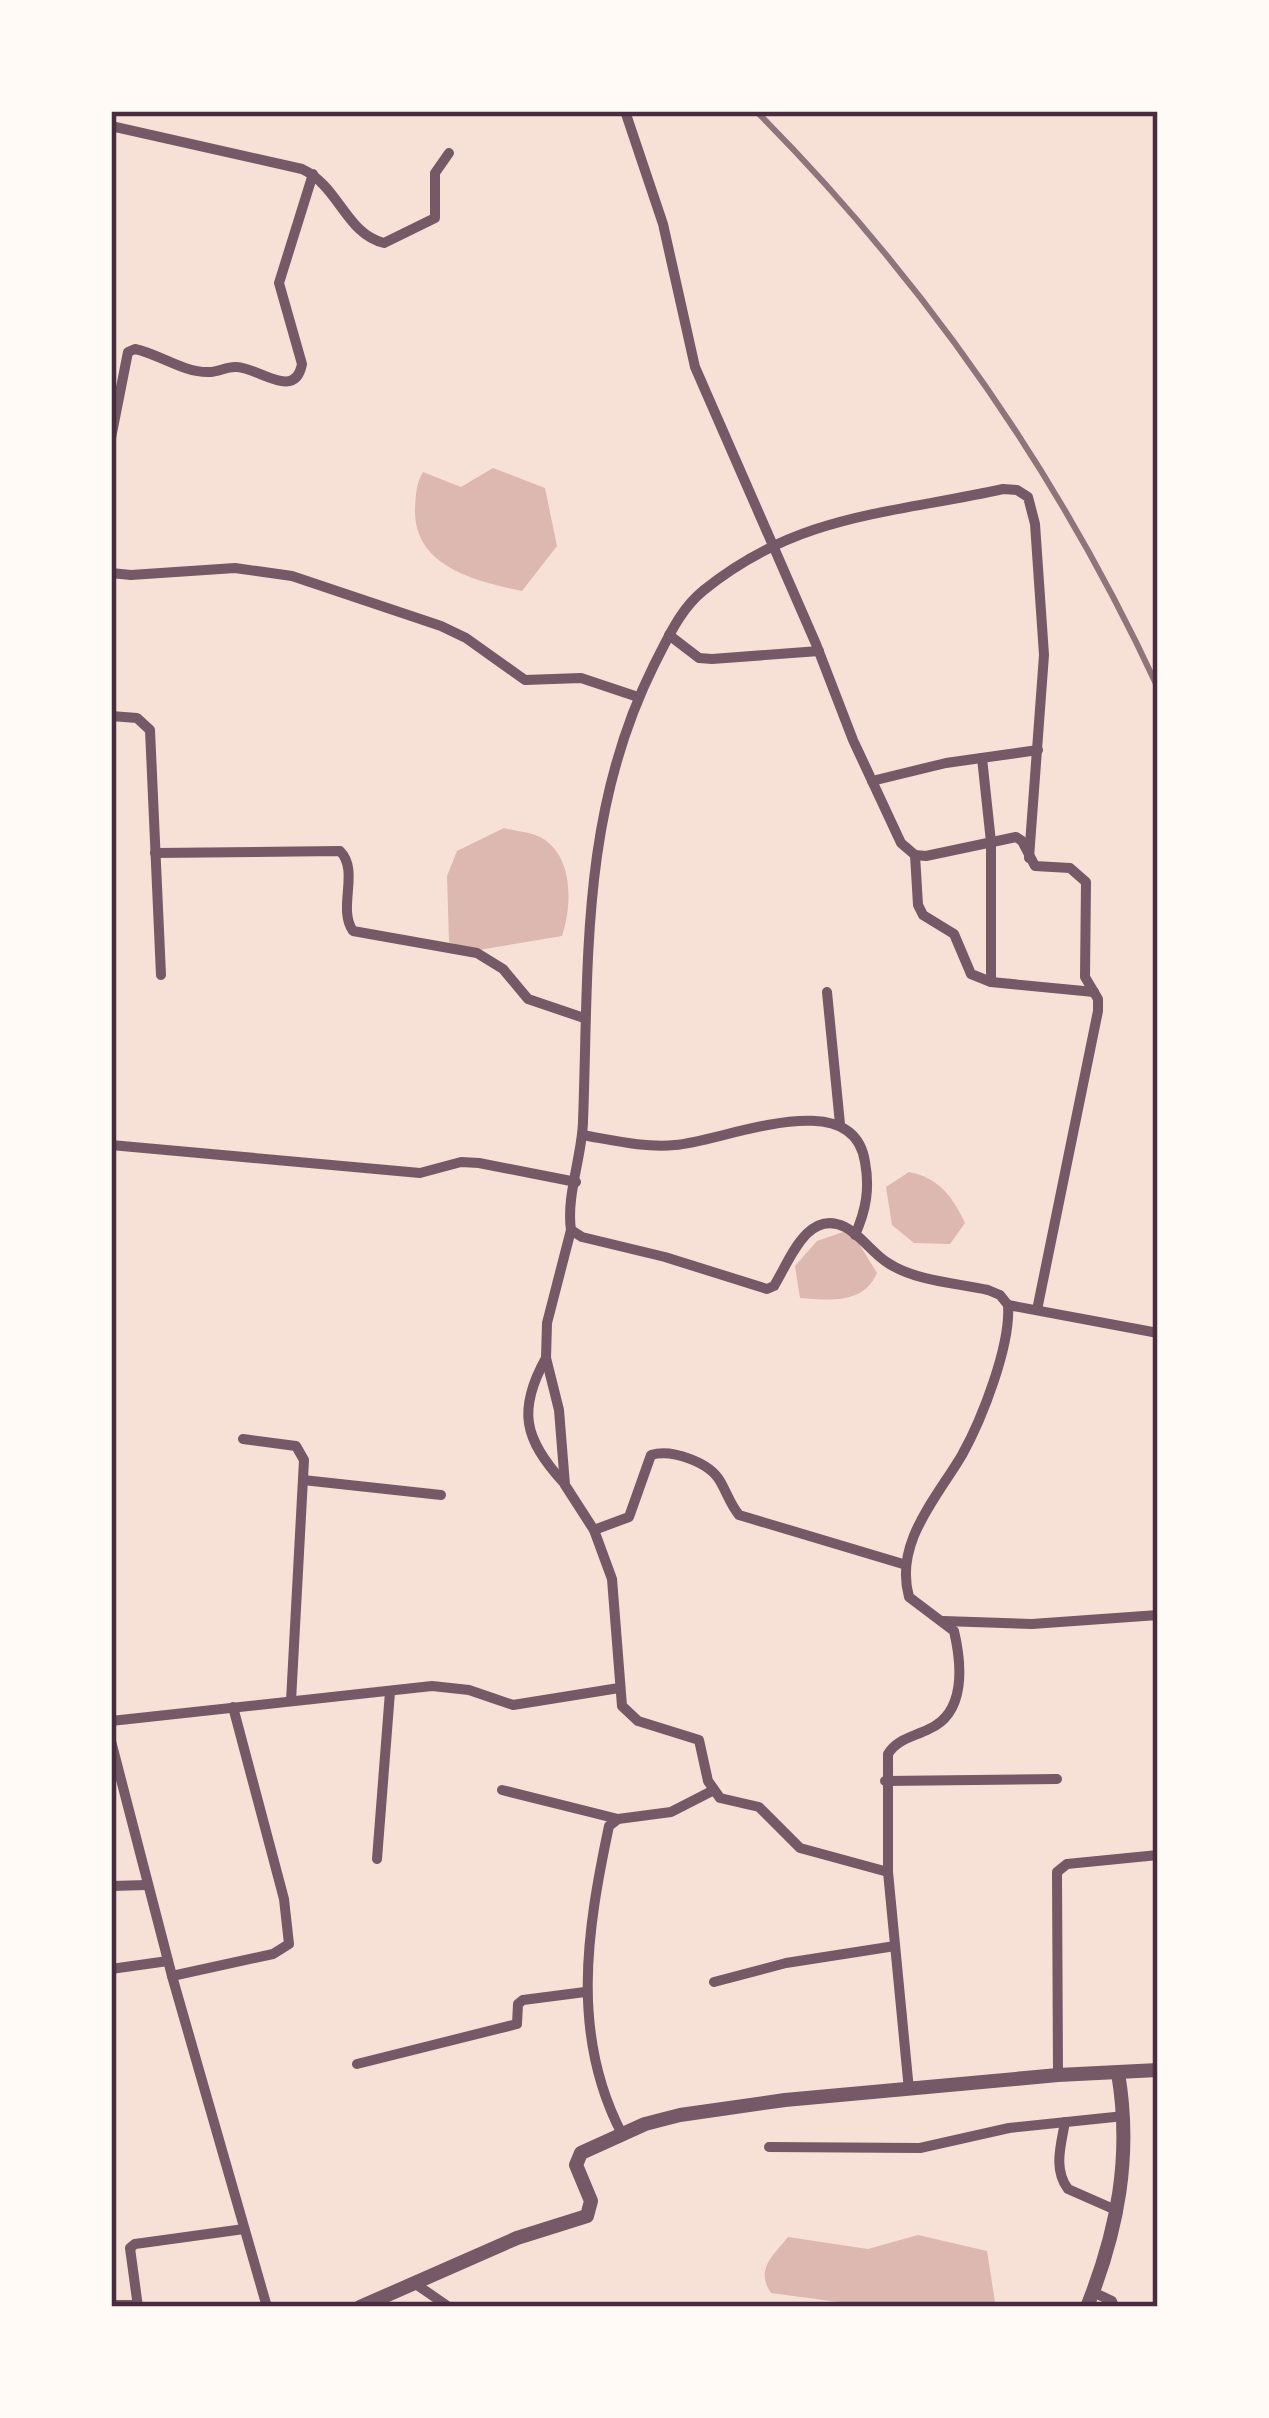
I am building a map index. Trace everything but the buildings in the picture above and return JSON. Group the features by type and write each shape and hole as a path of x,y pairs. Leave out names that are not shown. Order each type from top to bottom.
{"street":[{"path":"625,111 663,224 694,367 872,781 901,843 915,856 915,893 923,915 954,934 971,974 992,982 1094,992"},
{"path":"111,126 320,176 364,235 384,242 435,218 435,173 449,153"},
{"path":"111,438 128,352 135,349 206,373 236,366 284,382 300,374 302,364 279,283 313,174"},
{"path":"566,1485 560,1410 546,1358 547,1323 572,1230 582,1135 591,890 607,790 638,698 669,635 698,595 772,544 880,511 1003,489 1028,497 1035,524 1044,655 1029,858"},
{"path":"111,573 235,568 292,576 441,626 525,680 581,678 638,698"},
{"path":"669,635 699,658 819,651"},
{"path":"111,716 137,718 150,730 161,974"},
{"path":"872,781 1038,750"},
{"path":"982,758 991,842 992,982"},
{"path":"915,856 1016,837 1034,866 1070,868 1086,882 1085,977 1098,1011 1036,1310"},
{"path":"155,853 340,851 349,862 346,917 353,931 477,953 503,969 528,999 584,1018"},
{"path":"827,992 840,1124"},
{"path":"582,1135 670,1146 808,1120 840,1124 859,1141 865,1156 868,1201 855,1235"},
{"path":"111,1145 420,1173 461,1162 479,1163 576,1182"},
{"path":"572,1230 582,1238 665,1257 767,1289 774,1286 812,1228 825,1223 842,1225 903,1271 988,1290 1000,1294 1008,1305 1004,1341 979,1420 903,1564 910,1597 954,1631 959,1688 953,1709 938,1726 895,1744 887,1754 888,1872 909,2090"},
{"path":"1008,1305 1158,1333"},
{"path":"546,1358 530,1386 529,1428 536,1449 594,1530 616,1594 619,1688 628,1714 700,1740 712,1791 720,1798 759,1808 800,1848 888,1872"},
{"path":"243,1439 296,1446 304,1460 291,1700"},
{"path":"594,1530 629,1517 651,1455 668,1452 708,1468 739,1515 903,1564"},
{"path":"303,1480 441,1495"},
{"path":"943,1621 1032,1624 1158,1615"},
{"path":"111,1721 448,1685 513,1705 619,1688"},
{"path":"377,1859 390,1692"},
{"path":"172,1976 273,1954 289,1944 284,1899 233,1707"},
{"path":"111,1742 267,2307"},
{"path":"885,1781 1057,1779"},
{"path":"502,1790 618,1819 656,1817 712,1791"},
{"path":"618,1819 609,1826 606,1840 587,1950 585,1992 609,2112 619,2129"},
{"path":"1058,2075 1057,1872 1067,1864 1158,1855"},
{"path":"111,1886 147,1885"},
{"path":"714,1982 786,1963 895,1946"},
{"path":"111,1969 168,1961"},
{"path":"357,2064 517,2024 518,2004 523,2000 585,1992"},
{"path":"360,2307 517,2238 587,2216 591,2200 576,2164 581,2153 619,2129 680,2115 1058,2075 1119,2079 1158,2070"},
{"path":"1090,2300 1118,2211 1123,2109 1119,2079"},
{"path":"769,2146 920,2148 1123,2109"},
{"path":"1065,2122 1058,2166 1062,2182 1118,2211"},
{"path":"111,2306 137,2306 129,2262 135,2244 244,2229"},
{"path":"414,2283 433,2302 449,2307"},
{"path":"1090,2300 1105,2296 1114,2307"}],"shaded area":[{"path":"493,468 545,488 557,546 522,591 450,568 424,544 417,528 416,493 423,472 461,487"},
{"path":"504,828 542,838 560,857 569,897 562,936 473,951 449,942 447,876 457,851"},
{"path":"909,1172 936,1184 960,1213 965,1223 950,1244 914,1243 892,1225 886,1187"},
{"path":"843,1232 853,1234 877,1273 871,1283 854,1296 800,1298 795,1266 817,1241"},
{"path":"918,2235 987,2251 995,2302 1007,2307 876,2307 771,2293 767,2284 768,2263 788,2237 868,2249"}],"railway":[{"path":"756,111 876,242 982,382 1077,530 1158,688"}]}
